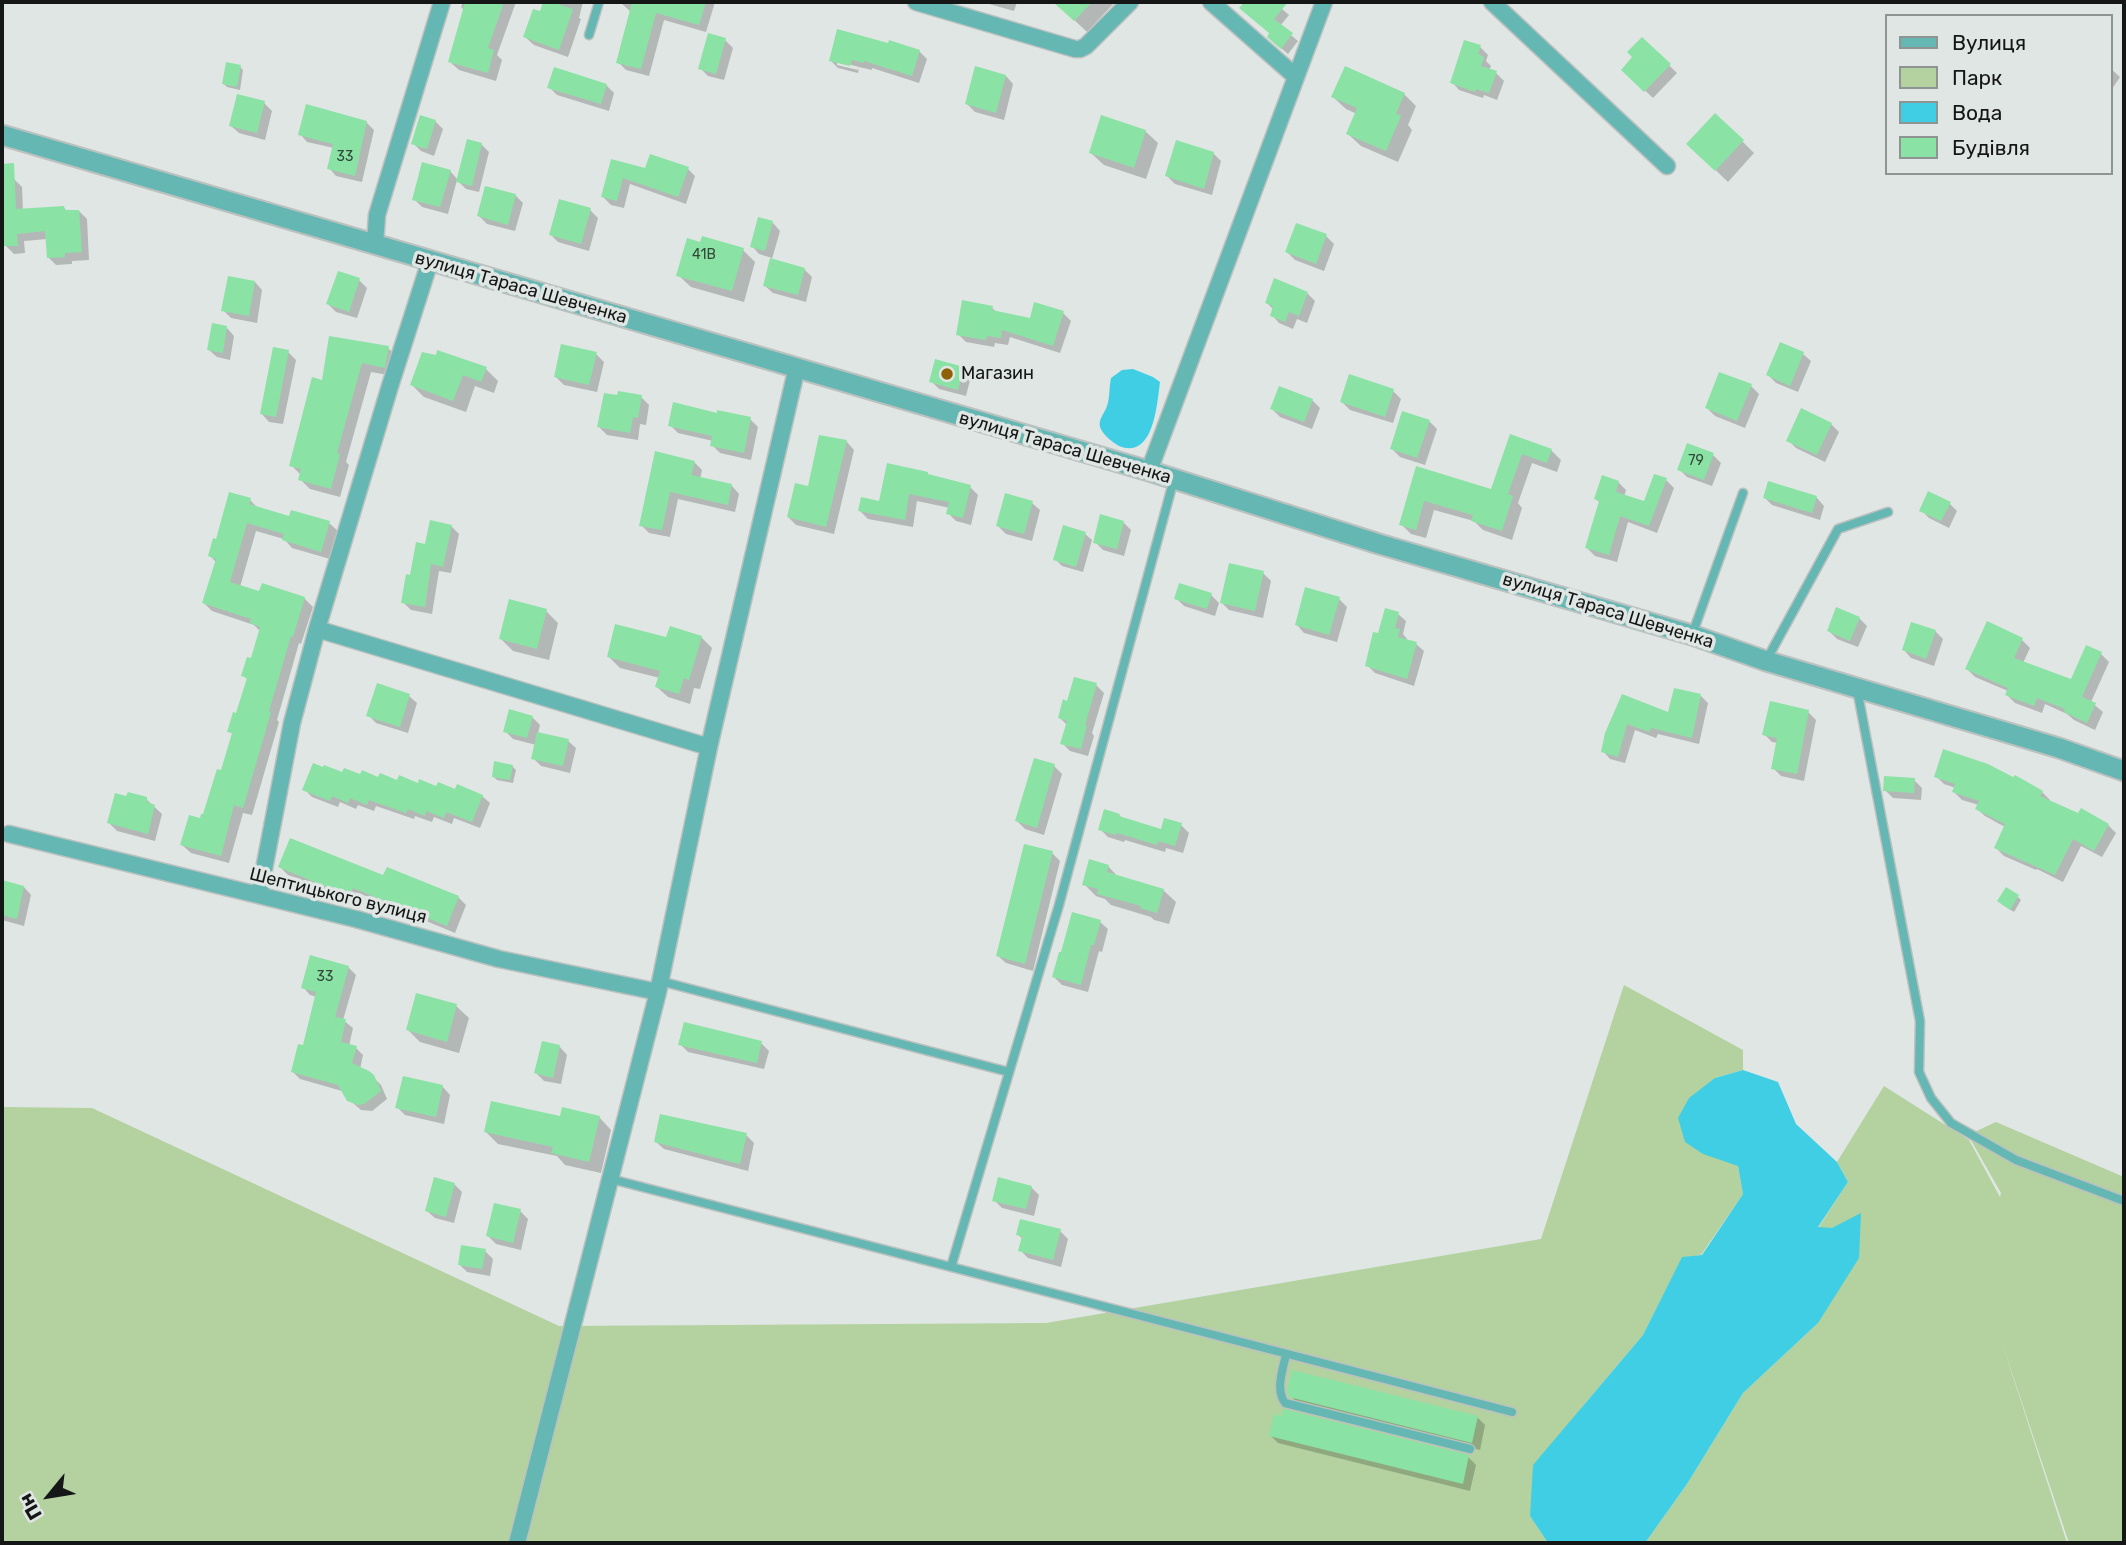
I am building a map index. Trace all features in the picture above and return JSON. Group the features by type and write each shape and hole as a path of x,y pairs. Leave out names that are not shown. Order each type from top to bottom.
{"street":[{"path":"375,245 377,215 442,2"},
{"path":"916,2 1080,49 1130,2"},
{"path":"1211,2 1295,76"},
{"path":"1149,471 1324,2"},
{"path":"1492,2 1667,166"},
{"name":"вулиця Тараса Шевченка","path":"2,135 1149,471 1380,544 1692,635 1766,661 2059,748 2124,771"},
{"path":"258,895 292,723 317,629 430,261"},
{"path":"517,1543 659,986 709,747 797,367"},
{"path":"317,629 709,747"},
{"name":"Шептицького вулиця","path":"9,834 356,919 499,959 659,986"}],"lane":[{"path":"589,35 599,2"},
{"path":"951,1267 1059,905 1174,480"},
{"path":"1692,635 1743,493"},
{"path":"1766,661 1838,529 1888,512"},
{"path":"1856,686 1920,1021 1919,1072 1931,1098 1951,1123 1989,1146 2017,1160 2124,1201"},
{"path":"659,986 1009,1072"},
{"path":"611,1179 1512,1412"},
{"path":"1286,1354 1279,1389 1285,1404 1470,1450"}],"green space":[{"path":"1624,985 1743,1050 1743,1070 1715,1078 1743,1194 1701,1255 1682,1258 1643,1335 1582,1407 1530,1516 1548,1543 2,1543 2,1107 92,1108 559,1326 1046,1323 1541,1239"},
{"path":"1884,1086 1969,1140 2000,1197 2001,1193 1968,1135 1996,1122 2124,1177 2124,1543 2069,1543 2000,1337 2067,1543 1645,1543 1687,1484 1743,1393 1818,1323 1832,1228 1818,1228 1848,1182 1837,1162"}],"water":[{"path":"1133,369 1160,382 1152,428 1140,445 1131,448 1119,446 1111,440 1103,433 1100,424 1108,403 1111,378 1122,370"},
{"path":"1743,1070 1778,1082 1796,1124 1837,1162 1848,1182 1818,1227 1832,1228 1861,1213 1859,1258 1818,1323 1743,1393 1687,1484 1645,1543 1548,1543 1530,1516 1533,1465 1643,1335 1682,1257 1702,1255 1743,1194 1738,1166 1703,1154 1685,1142 1678,1118 1689,1098 1715,1078"}],"building":[{"path":"465,2 504,2 488,48 494,50 488,73 448,62"},
{"path":"543,2 573,9 559,50 523,37 533,9 540,11"},
{"path":"632,2 706,2 699,25 656,13 641,69 616,63"},
{"path":"1053,2 1092,2 1074,21"},
{"path":"1244,2 1288,2 1274,19 1293,33 1281,49 1267,37 1269,33 1239,8"},
{"path":"837,29 920,50 912,76 864,61 852,60 850,66 829,61"},
{"path":"708,33 726,38 716,74 698,69"},
{"path":"1642,37 1671,64 1644,92 1621,70 1632,57 1627,52"},
{"path":"1464,40 1481,45 1478,54 1484,57 1481,66 1497,71 1489,93 1476,89 1475,92 1450,83"},
{"path":"226,62 241,65 237,87 222,84"},
{"path":"975,66 1006,75 996,113 965,104"},
{"path":"1345,66 1405,93 1396,113 1401,116 1386,151 1346,134 1357,108 1331,97"},
{"path":"554,67 607,84 601,104 547,88"},
{"path":"237,94 265,101 257,133 229,126"},
{"path":"306,104 367,121 355,176 327,169 333,144 298,135"},
{"path":"1715,113 1744,140 1715,171 1686,144"},
{"path":"420,115 436,120 427,149 411,144"},
{"path":"1101,115 1146,130 1134,168 1089,153"},
{"path":"467,139 482,143 472,186 456,182"},
{"path":"1176,140 1214,152 1204,189 1165,176"},
{"path":"650,154 689,167 678,197 623,178 617,201 601,197 611,159 645,168"},
{"path":"422,162 451,170 440,207 412,200"},
{"path":"14,163 16,209 64,206 65,210 79,210 82,252 47,258 45,231 17,234 18,246 4,246 2,164"},
{"path":"485,186 516,194 508,225 477,216"},
{"path":"559,199 591,208 581,244 549,235"},
{"path":"758,217 773,221 765,251 750,247"},
{"path":"1296,223 1327,234 1316,264 1285,252"},
{"path":"702,236 744,248 732,291 676,276 687,238 700,242"},
{"path":"770,258 805,268 798,295 763,286"},
{"path":"338,271 360,278 349,312 326,304"},
{"path":"228,276 255,281 249,316 221,311"},
{"path":"1274,278 1308,292 1299,316 1289,312 1285,322 1270,316 1273,306 1265,303"},
{"path":"962,300 993,306 992,310 1030,318 1034,302 1064,311 1053,346 1002,330 1001,338 987,336 986,340 956,335"},
{"path":"212,323 227,326 223,353 207,350"},
{"path":"329,336 389,346 385,368 362,363 337,453 340,454 331,489 298,480 301,469 289,466 312,377 322,380"},
{"path":"1780,342 1804,352 1790,386 1766,375"},
{"path":"561,344 597,352 589,385 554,377"},
{"path":"273,347 289,350 276,417 260,414"},
{"path":"437,350 487,367 481,382 463,375 453,401 410,385 422,352 436,355"},
{"name":"Магазин","path":"935,359 964,367 958,390 929,382"},
{"path":"1719,372 1752,384 1737,421 1705,408"},
{"path":"1349,374 1394,389 1385,417 1340,402"},
{"path":"1279,386 1313,399 1304,422 1270,409"},
{"path":"618,391 642,395 638,418 633,417 630,433 597,427 604,393 617,395"},
{"path":"673,402 717,413 717,410 751,417 744,453 710,446 712,436 668,426"},
{"path":"1801,408 1832,423 1817,455 1786,441"},
{"path":"1402,411 1430,420 1417,458 1390,449"},
{"path":"1510,434 1552,449 1547,463 1522,454 1508,494 1513,496 1502,531 1471,521 1473,515 1424,501 1416,530 1399,525 1416,466 1491,489"},
{"path":"819,435 847,440 826,527 787,517 795,483 808,486"},
{"path":"1687,443 1714,453 1704,480 1677,470"},
{"path":"655,451 695,461 691,475 732,484 728,505 670,492 662,530 639,526"},
{"path":"887,463 971,485 963,518 946,514 949,502 909,494 905,520 858,511 861,497 879,501"},
{"path":"1654,474 1667,478 1649,526 1620,516 1609,555 1585,548 1599,501 1594,499 1602,475 1619,481 1616,492 1644,501"},
{"path":"1768,481 1817,496 1812,513 1763,498"},
{"path":"1928,491 1951,502 1941,521 1919,511"},
{"path":"229,492 251,498 249,504 289,516 291,510 330,521 321,552 282,540 284,534 247,523 230,582 259,591 262,583 305,597 293,637 291,636 243,808 234,805 221,856 180,845 189,815 200,818 203,814 217,769 221,770 232,733 227,732 247,678 241,676 247,657 251,658 260,627 250,623 251,619 202,603 216,559 208,556 213,538 216,539"},
{"path":"1005,493 1033,501 1024,534 996,526"},
{"path":"1100,514 1124,521 1117,549 1093,543"},
{"path":"430,520 452,525 443,567 431,564 425,607 401,603 416,542 425,544"},
{"path":"1063,525 1086,532 1076,567 1053,560"},
{"path":"1229,563 1264,571 1255,611 1220,603"},
{"path":"1179,583 1212,593 1207,609 1174,599"},
{"path":"1305,587 1340,597 1329,635 1295,625"},
{"path":"509,599 547,609 537,649 499,639"},
{"path":"1836,607 1860,617 1850,641 1827,631"},
{"path":"1385,608 1399,612 1395,628 1400,629 1398,637 1417,642 1407,679 1365,666 1373,632 1378,633"},
{"path":"1987,621 2023,638 2014,658 2071,679 2086,645 2102,652 2082,697 2096,703 2087,723 2064,712 2065,709 2037,698 2034,706 2005,695 2008,688 1965,669"},
{"path":"1911,622 1936,630 1926,659 1902,650"},
{"path":"615,624 666,637 670,626 702,636 689,680 684,678 679,694 655,687 660,671 607,657"},
{"path":"1074,677 1097,683 1081,749 1060,744 1067,721 1058,718 1063,699 1067,701"},
{"path":"377,683 410,694 400,727 366,716"},
{"path":"1674,688 1701,694 1692,738 1651,728 1649,732 1627,724 1618,757 1601,752 1605,733 1622,694 1668,712"},
{"path":"1770,701 1809,710 1797,774 1771,769 1777,738 1762,735"},
{"path":"509,709 533,716 527,738 503,732"},
{"path":"537,732 569,739 563,766 531,759"},
{"path":"1943,749 1988,764 2013,777 2015,775 2043,791 2040,796 2078,813 2081,808 2109,824 2094,851 2073,839 2055,875 1994,848 2005,824 1975,809 1979,801 1952,792 1955,784 1934,777"},
{"path":"1034,758 1055,764 1037,828 1015,821"},
{"path":"494,761 513,765 510,780 492,777"},
{"path":"313,763 342,772 344,768 360,774 362,770 378,777 380,773 397,780 399,775 418,783 419,779 436,786 438,782 455,789 457,784 483,795 472,822 446,812 444,818 426,811 425,816 408,809 406,813 369,800 367,805 350,798 348,803 332,796 330,801 302,790"},
{"path":"1884,776 1915,778 1914,793 1883,791"},
{"path":"128,792 147,797 147,802 155,805 148,834 107,823 115,793 126,796"},
{"path":"1104,809 1161,829 1164,818 1182,823 1175,846 1158,841 1157,845 1098,830"},
{"path":"290,838 383,875 387,867 459,896 447,926 353,888 349,896 278,867"},
{"path":"1024,844 1053,851 1025,964 996,956"},
{"path":"1089,859 1109,865 1107,872 1164,889 1157,913 1097,894 1098,889 1082,885"},
{"path":"2,880 24,886 17,919 2,915"},
{"path":"2006,887 2019,895 2010,910 1997,901"},
{"path":"1072,912 1101,920 1094,945 1091,945 1081,985 1052,977"},
{"path":"310,955 349,966 335,1017 346,1019 341,1042 357,1046 352,1063 374,1075 381,1091 364,1104 347,1101 338,1085 291,1072 298,1044 303,1045 316,992 301,988"},
{"path":"416,993 457,1004 447,1042 406,1030"},
{"path":"684,1022 762,1041 757,1063 678,1045"},
{"path":"542,1041 560,1045 553,1078 534,1073"},
{"path":"403,1076 443,1085 436,1117 395,1108"},
{"path":"491,1101 560,1116 562,1107 600,1116 589,1162 551,1153 553,1147 484,1132"},
{"path":"660,1114 747,1133 740,1164 654,1142"},
{"path":"434,1177 455,1183 446,1217 425,1211"},
{"path":"998,1177 1032,1186 1026,1209 992,1201"},
{"path":"494,1203 521,1209 513,1243 486,1236"},
{"path":"1020,1219 1061,1229 1053,1260 1018,1251 1022,1236 1016,1235"},
{"path":"461,1245 486,1249 482,1269 458,1265"},
{"path":"1292,1370 1478,1416 1472,1443 1289,1397 1287,1391"},
{"path":"1283,1409 1469,1455 1463,1484 1269,1436 1274,1414 1281,1416"}],"place":[{"name":"Магазин","path":"947,374"}]}
